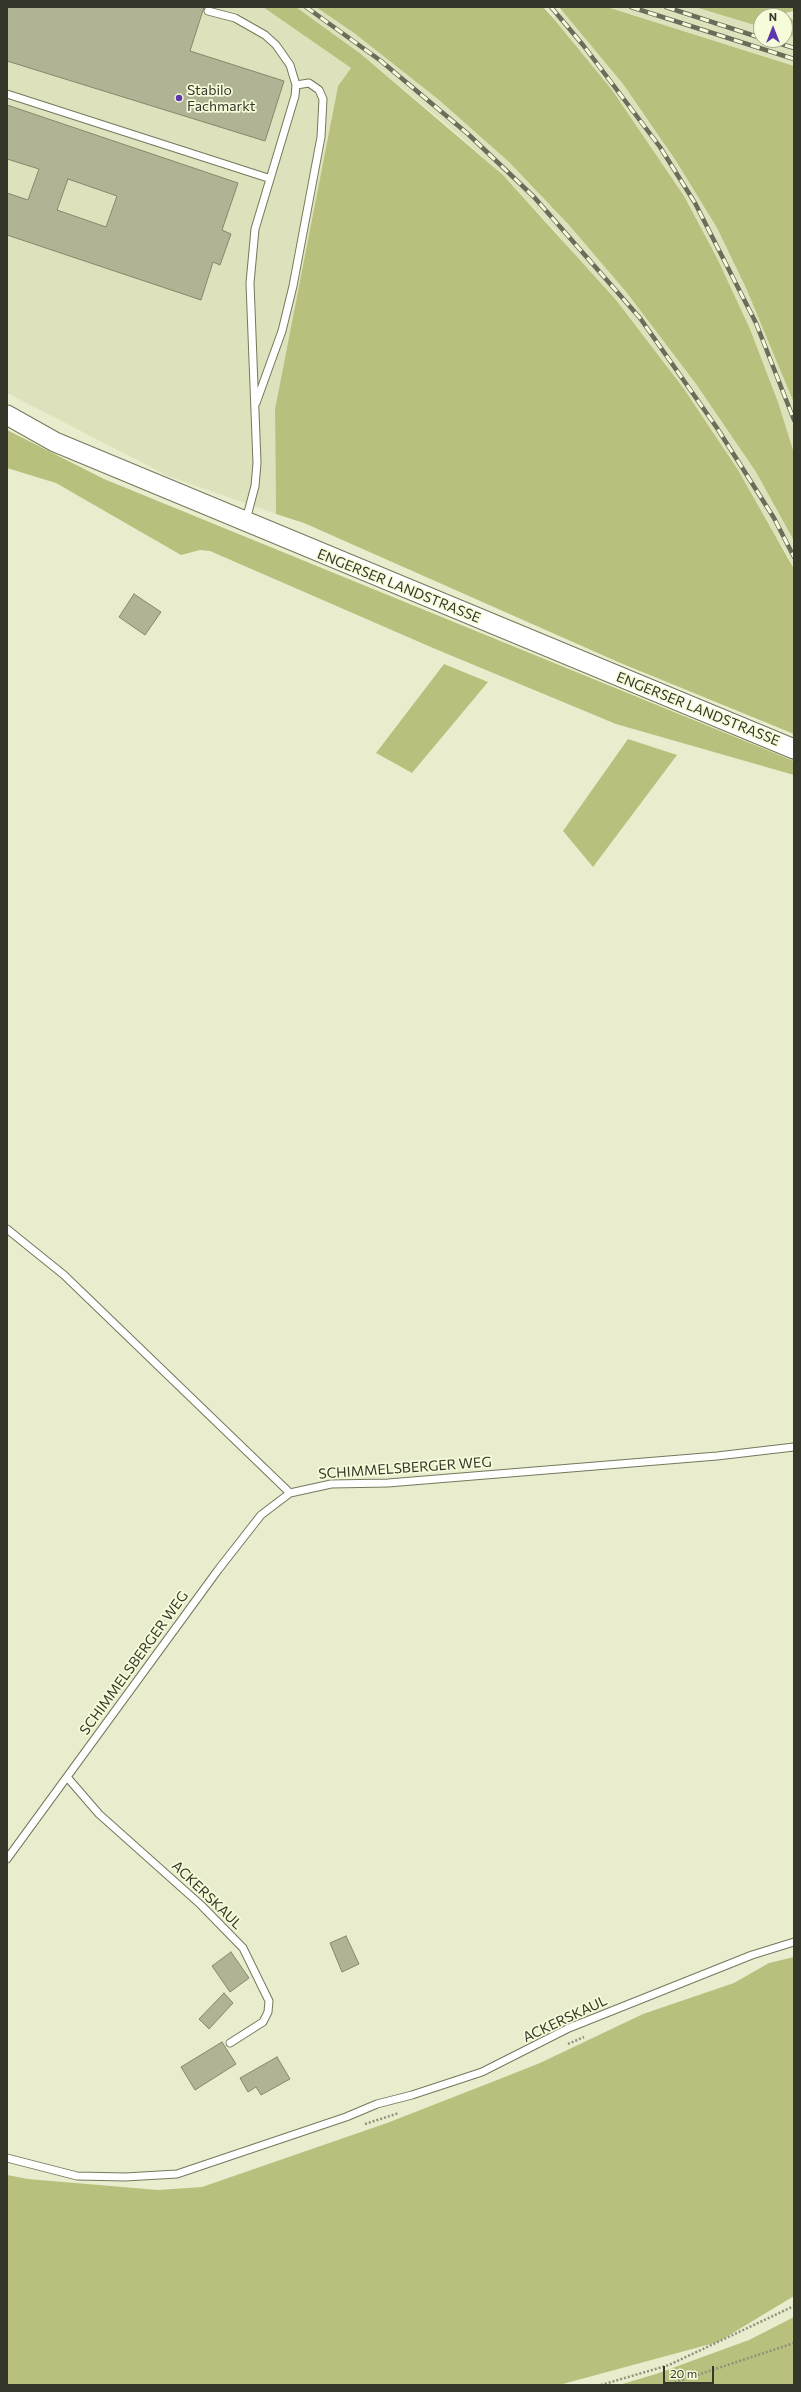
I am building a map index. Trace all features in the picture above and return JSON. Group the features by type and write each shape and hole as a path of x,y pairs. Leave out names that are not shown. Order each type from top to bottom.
{"main road":[{"name":"ENGERSER LANDSTRASSE","path":"7,415 56,442 245,522 794,749"}],"lane":[{"path":"208,10 235,18 265,35 276,45 290,65 296,85 295,96 268,178 255,229 250,283 257,463 255,486 245,522"},
{"path":"254,406 272,361 291,294 321,137 323,99 319,90 309,83 296,85"},
{"path":"7,94 268,178"},
{"path":"7,1229 64,1275 290,1493"},
{"name":"SCHIMMELSBERGER WEG","path":"7,1859 227,1558 261,1515 290,1493 331,1484 388,1483 709,1456 794,1447"},
{"name":"ACKERSKAUL","path":"67,1777 99,1814 201,1905 243,1948 269,2001 268,2012 262,2022 230,2043"},
{"name":"ACKERSKAUL","path":"7,2158 77,2176 125,2178 178,2174 346,2117 377,2104 412,2095 482,2072 538,2046 569,2028 752,1955 794,1942"}],"path":[{"path":"601,2385 669,2365 794,2306"},
{"path":"667,2385 794,2343"}],"shaded area":[{"path":"7,7 263,7 351,68 338,86 275,409 276,514 168,476 7,393"},
{"path":"296,7 316,7 354,33 439,100 509,162 568,224 627,293 696,384 756,472 794,541 794,569 785,550 558,234 503,175 448,126 361,54"},
{"path":"607,7 695,7 753,25 753,48 793,48 793,37 794,66"},
{"path":"562,10 623,84 676,161 717,228 746,288 793,399 794,453 778,402 750,329 718,260 553,18"}],"green space":[{"path":"263,7 296,7 361,54 503,175 616,300 684,389 738,470 794,569 794,734 618,662 304,523 276,514 275,409 338,86 351,68"},
{"path":"316,7 543,7 553,18 612,90 684,196 718,260 750,329 778,402 794,453 794,541 756,472 696,384 627,293 568,224 509,162 439,100 354,33"},
{"path":"559,7 607,7 794,66 794,403 746,288 717,228 676,161 623,84"},
{"path":"695,7 794,7 793,11 793,8 753,8 753,25"},
{"path":"793,20 794,21 793,37"},
{"path":"7,430 104,479 794,761 794,775 616,724 433,648 210,551 200,550 181,555 56,483 7,468"},
{"path":"444,664 488,682 412,773 376,753"},
{"path":"628,739 677,755 593,867 563,831"},
{"path":"794,1957 794,2296 718,2342 559,2385 7,2385 7,2175 28,2179 158,2190 202,2187 387,2123 540,2063 643,2014 734,1983 769,1963"},
{"path":"794,2317 794,2385 619,2385 656,2374 749,2340"}],"building":[{"name":"Stabilo Fachmarkt","path":"7,7 204,7 190,51 284,81 265,141 7,61"},
{"path":"7,105 238,183 222,230 231,234 220,265 213,262 201,300 7,235 7,193 28,200 39,169 7,159","holes":["68,179 117,196 106,227 57,210"]},
{"path":"134,594 161,612 145,635 119,617"},
{"path":"346,1936 359,1964 342,1972 330,1943"},
{"path":"231,1952 249,1978 230,1992 212,1966"},
{"path":"224,1993 233,2003 209,2029 199,2019"},
{"path":"222,2042 236,2064 195,2090 181,2067"},
{"path":"277,2057 290,2079 261,2095 256,2087 248,2092 240,2078"}],"railway":[{"path":"306,7 381,61 468,134 534,197 640,318 717,428 774,518 794,557"},
{"path":"551,7 583,45 660,147 695,203 756,323 794,420"},
{"path":"631,7 794,59"},
{"path":"666,7 753,35"}],"place":[{"name":"Stabilo Fachmarkt","path":"179,98"}]}
